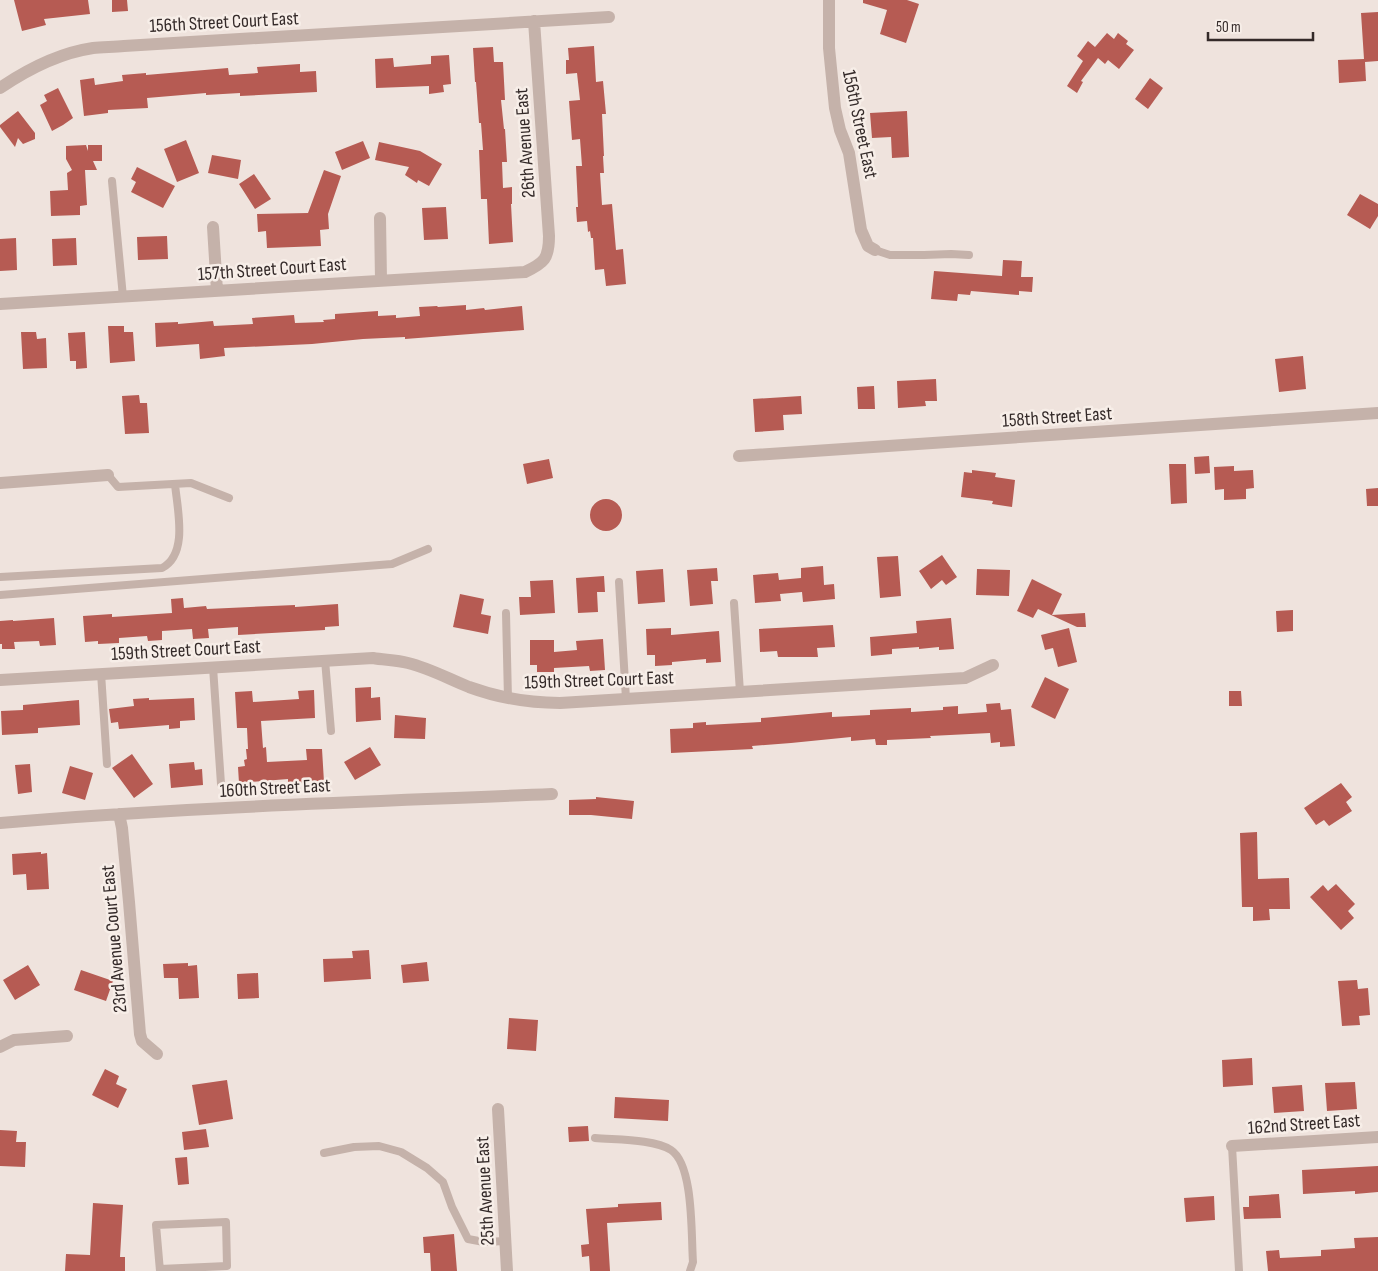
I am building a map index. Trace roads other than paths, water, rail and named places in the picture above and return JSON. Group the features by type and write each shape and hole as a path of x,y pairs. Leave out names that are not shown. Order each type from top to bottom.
{"street":[{"name":"156th Street East","path":"829,0 828,48 835,108 840,130 849,153 861,230 868,246 875,250"},
{"name":"156th Street Court East","path":"0,88 39,65 66,54 92,49 609,17"},
{"name":"26th Avenue East","path":"534,21 549,236 549,248 544,260"},
{"path":"380,218 381,280"},
{"path":"213,227 216,291"},
{"name":"157th Street Court East","path":"0,304 525,272 540,265 544,260"},
{"name":"158th Street East","path":"739,456 1378,413"},
{"path":"0,482 108,475"},
{"name":"159th Street Court East","path":"0,680 373,658 407,663 424,668 468,686 508,698 541,703 560,703 965,678 993,665"},
{"name":"160th Street East","path":"0,823 258,806 552,794"},
{"name":"23rd Avenue Court East","path":"119,814 122,828 140,1034 142,1041 157,1054"},
{"path":"0,1047 14,1040 67,1036"},
{"name":"25th Avenue East","path":"498,1109 507,1271"},
{"name":"162nd Street East","path":"1232,1146 1378,1137"}],"lane":[{"path":"112,181 123,297"},
{"path":"875,250 890,255 969,255"},
{"path":"108,475 118,488 191,483 229,498"},
{"path":"0,577 162,568 166,566 174,557 180,534 175,484"},
{"path":"0,595 392,564 428,549"},
{"path":"619,582 626,699"},
{"path":"734,603 740,692"},
{"path":"506,613 508,698"},
{"path":"325,660 331,730"},
{"path":"213,667 221,784"},
{"path":"101,673 107,764"},
{"path":"595,1138 652,1144 670,1150 677,1155 681,1162 689,1190 692,1262 690,1271"},
{"path":"324,1153 379,1146 401,1152 427,1168 442,1182 468,1239 484,1242 505,1241"},
{"path":"1232,1146 1239,1271"},
{"path":"226,1222 227,1266 160,1270 156,1225 226,1222"}]}
